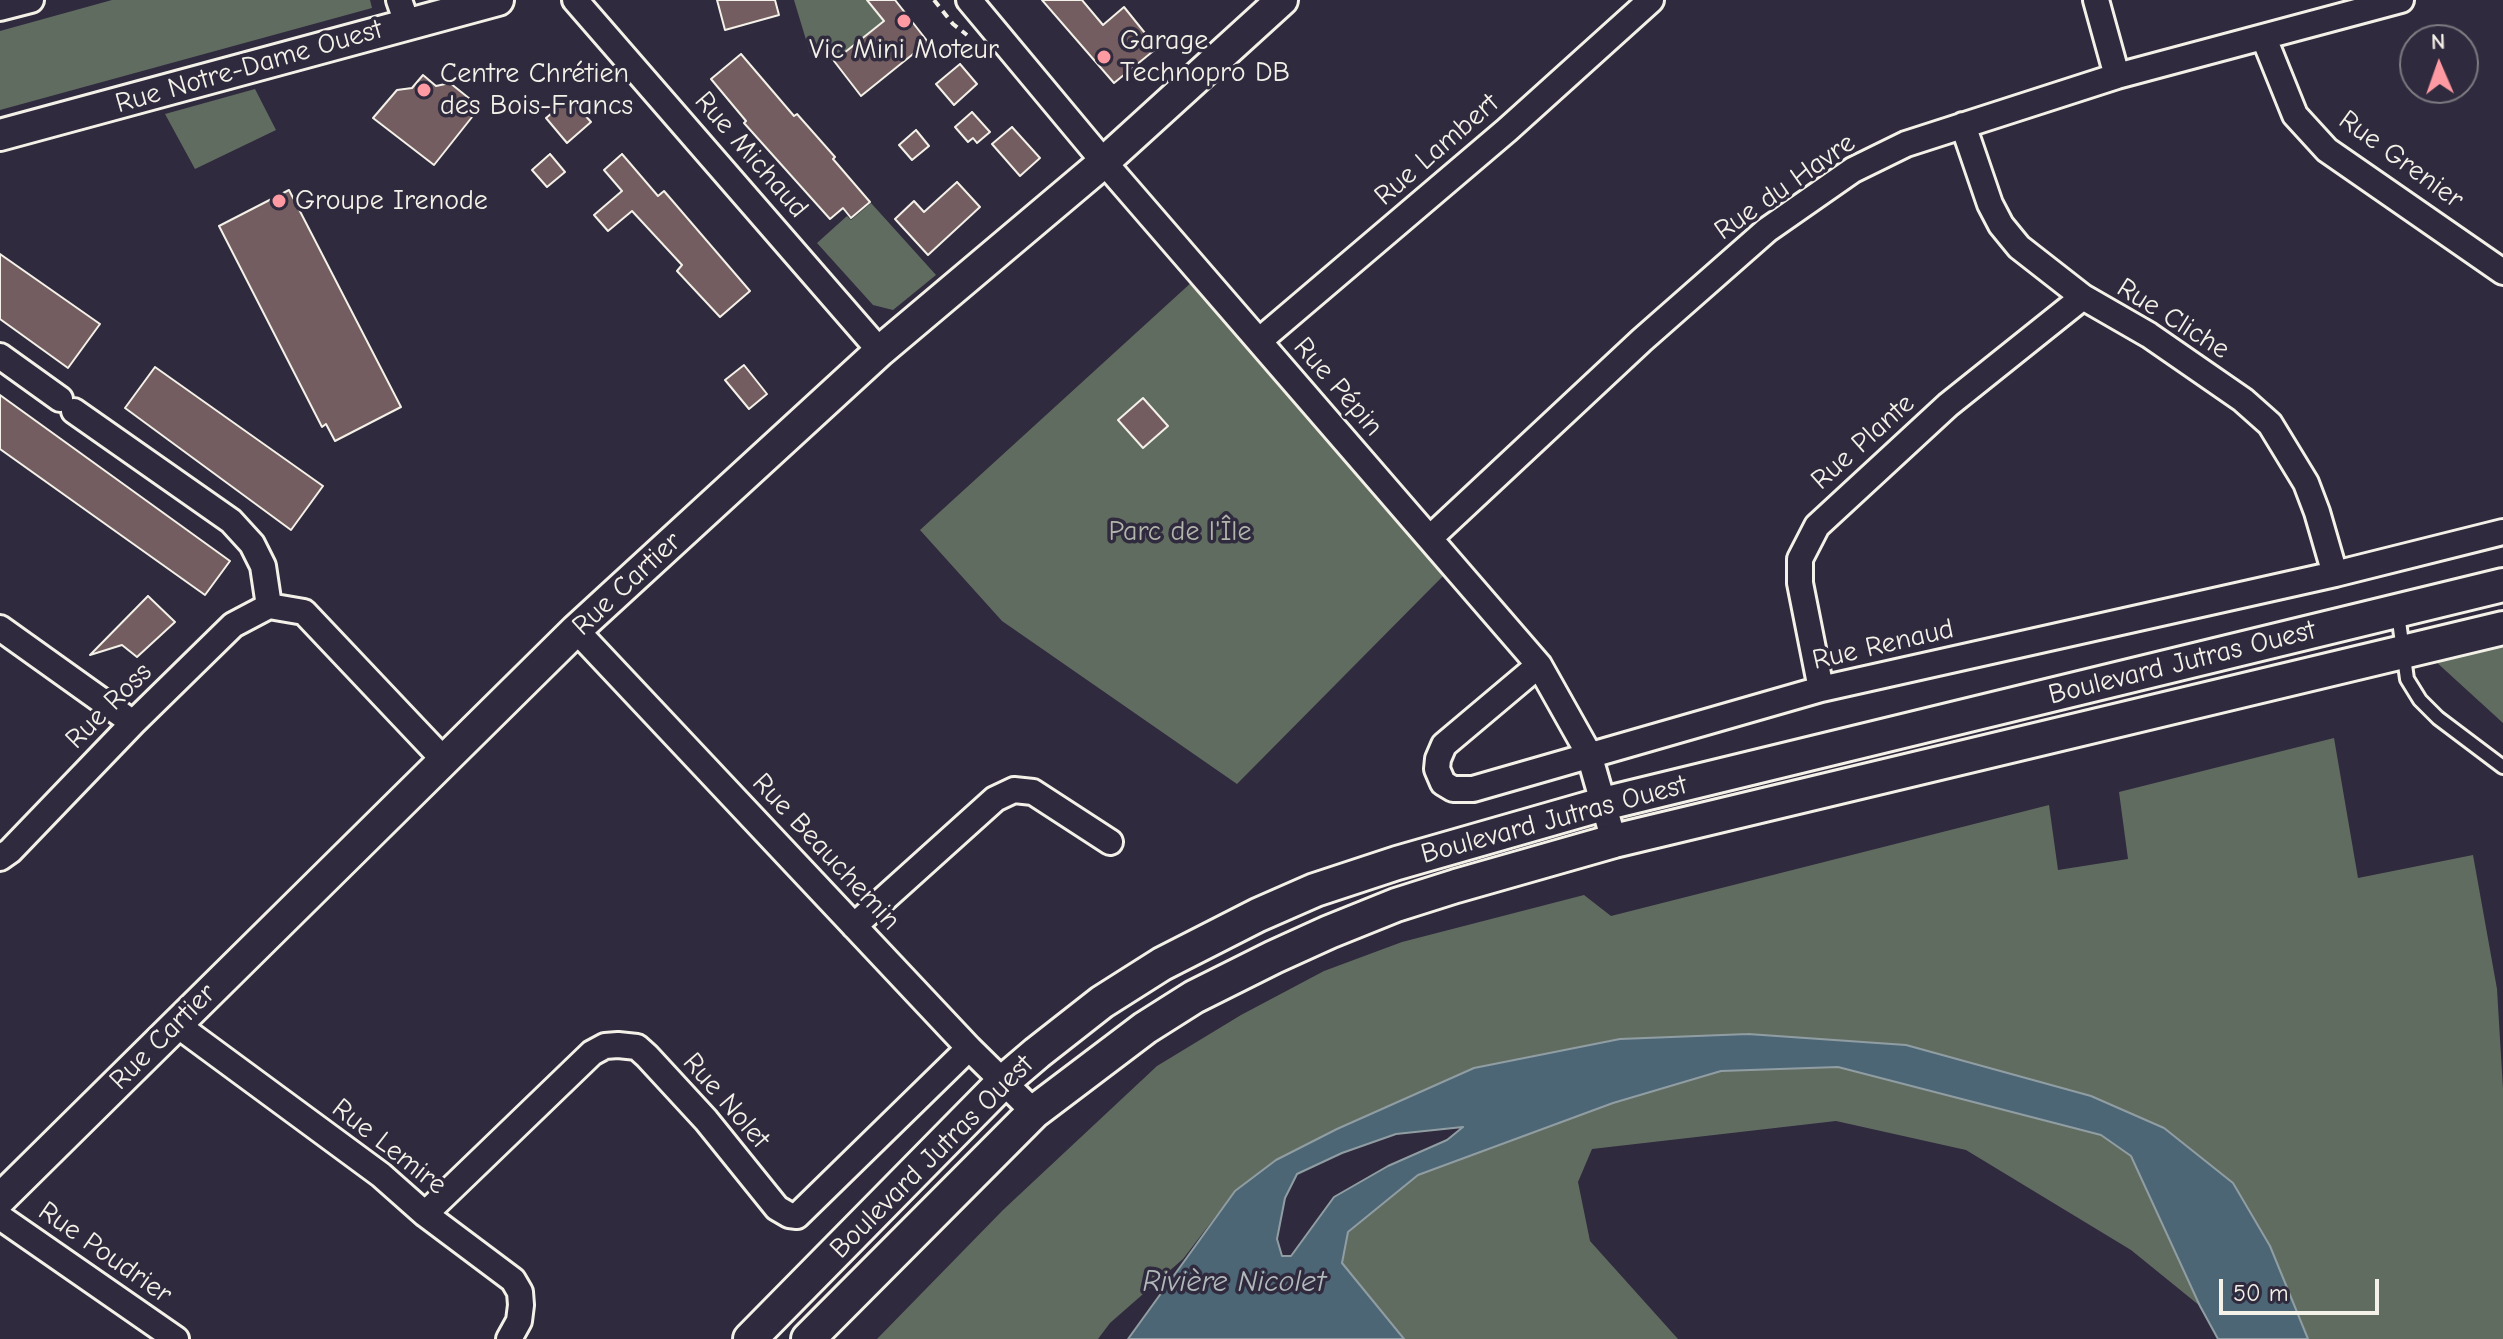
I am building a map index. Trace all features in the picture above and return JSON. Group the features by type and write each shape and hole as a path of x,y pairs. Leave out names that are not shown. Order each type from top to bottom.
{"main road":[{"name":"Boulevard Jutras Ouest","path":"750,1339 1003,1082 1102,1002 1162,964 1315,890 1397,863 1603,804 2503,585"},
{"name":"Boulevard Jutras Ouest","path":"808,1339 1034,1112 1145,1028 1194,997 1274,957 1396,905 1614,841 2503,628"}],"street":[{"path":"0,8 31,0"},
{"name":"Rue Notre-Dame Ouest","path":"0,135 403,11 498,0"},
{"name":"Rue Michaud","path":"575,0 880,351"},
{"name":"Rue Pépin","path":"969,0 1104,162 1539,665 1589,754 1614,841"},
{"name":"Rue Cartier","path":"0,1199 576,630 880,351 1104,162 1282,0"},
{"name":"Rue Lambert","path":"1259,341 1507,130 1651,0"},
{"path":"2096,0 2117,76"},
{"name":"Rue du Havre","path":"1430,538 1642,340 1767,230 1853,170 1906,144 2117,76 2401,0"},
{"name":"Rue Grenier","path":"2264,38 2295,115 2327,150 2503,272"},
{"name":"Rue Cliche","path":"1963,125 1990,204 2001,225 2019,247 2083,297 2149,335 2243,400 2270,424 2306,483 2335,574"},
{"name":"Rue Plante","path":"1821,689 1800,583 1800,559 1817,526 1948,405 2083,297"},
{"path":"0,356 231,521 252,544 263,566 269,606 304,612 444,760"},
{"name":"Rue Renaud","path":"1539,665 1444,745 1437,769 1443,783 1453,789 1473,789 1821,689 2335,574 2503,532"},
{"name":"Rue Ross","path":"0,858 233,625 269,606"},
{"path":"0,628 133,723"},
{"name":"Rue Beauchemin","path":"576,630 969,1048 1034,1112"},
{"path":"854,926 995,799 1014,790 1033,792 1110,842"},
{"name":"Rue Lemire","path":"176,1024 381,1175 425,1214 513,1280 520,1292 521,1305 519,1321 509,1339"},
{"name":"Rue Nolet","path":"425,1214 592,1053 605,1046 618,1045 637,1047 647,1056 706,1120 777,1208 797,1216 969,1048"},
{"name":"Rue Poudrier","path":"0,1217 176,1339"}],"lane":[{"path":"2397,611 2407,679 2420,700 2438,718 2503,767"}],"green space":[{"path":"112,0 370,0 372,8 0,110 0,31"},
{"path":"794,0 872,0 869,3 884,21 833,61 819,48 810,53"},
{"path":"255,89 276,130 195,169 165,114"},
{"path":"871,203 936,275 893,310 873,305 817,243 847,216 851,220"},
{"name":"Parc de l'Île","path":"1193,281 1446,573 1237,784 1002,621 920,530"},
{"path":"2503,644 2503,723 2434,660"},
{"path":"2334,738 2358,878 2473,855 2497,989 2503,1089 2503,1339 2308,1339 2270,1246 2233,1183 1906,1045 1474,1068 1337,1129 1276,1160 1235,1191 1183,1259 1110,1323 1098,1339 877,1339 1003,1210 1157,1066 1241,1015 1324,971 1402,942 1584,895 1611,916 2049,805 2058,870 2128,859 2119,792"},
{"path":"1838,1067 2101,1135 2131,1156 2200,1306 2131,1250 1966,1150 1836,1121 1592,1149 1578,1182 1590,1241 1678,1339 1404,1339 1342,1263 1348,1233 1418,1175 1613,1103 1721,1071"}],"water":[{"name":"Rivière Nicolet","path":"1748,1034 1906,1045 2091,1096 2164,1128 2233,1183 2270,1246 2308,1339 2218,1339 2131,1156 2101,1135 1838,1067 1721,1071 1613,1103 1418,1175 1348,1232 1342,1263 1404,1339 1128,1339 1235,1191 1276,1160 1337,1129 1474,1068 1620,1039","holes":["1463,1127 1447,1140 1388,1166 1334,1197 1291,1256 1282,1256 1277,1239 1285,1198 1297,1174 1342,1153 1396,1134"]}],"building":[{"path":"717,0 775,0 779,15 725,30"},
{"path":"867,0 895,0 928,42 861,96 834,61 884,21"},
{"path":"1042,0 1082,0 1103,25 1124,7 1157,48 1114,83"},
{"path":"741,54 794,116 797,114 835,157 833,159 870,202 851,218 843,208 830,219 744,123 746,121 711,79"},
{"path":"960,64 977,84 954,105 936,84"},
{"path":"423,75 436,86 450,83 480,107 434,165 373,118 397,90 412,88"},
{"path":"570,98 591,122 567,143 546,118"},
{"path":"972,112 990,132 977,143 973,138 968,142 955,127"},
{"path":"1012,127 1040,158 1020,176 992,144"},
{"path":"916,130 929,146 912,160 899,145"},
{"path":"550,154 565,172 547,187 532,170"},
{"path":"622,154 658,196 664,191 750,291 720,317 677,271 682,265 632,211 608,231 594,215 622,191 604,170"},
{"path":"957,182 980,207 928,255 895,219 914,201 924,212"},
{"path":"289,190 401,407 335,441 326,424 322,427 219,226"},
{"path":"0,254 100,324 68,368 0,319"},
{"path":"744,365 767,394 749,409 725,380"},
{"path":"155,367 323,486 291,530 125,408"},
{"path":"0,395 230,561 205,595 0,449"},
{"path":"1143,398 1168,426 1143,448 1118,420"},
{"path":"148,596 175,622 137,657 122,645 90,655"}],"place":[{"name":"Vic Mini Moteur","path":"904,21"},
{"name":"Garage Technopro DB","path":"1104,57"},
{"name":"Centre Chrétien des Bois-Francs","path":"424,90"},
{"name":"Groupe Irenode","path":"279,201"}]}
